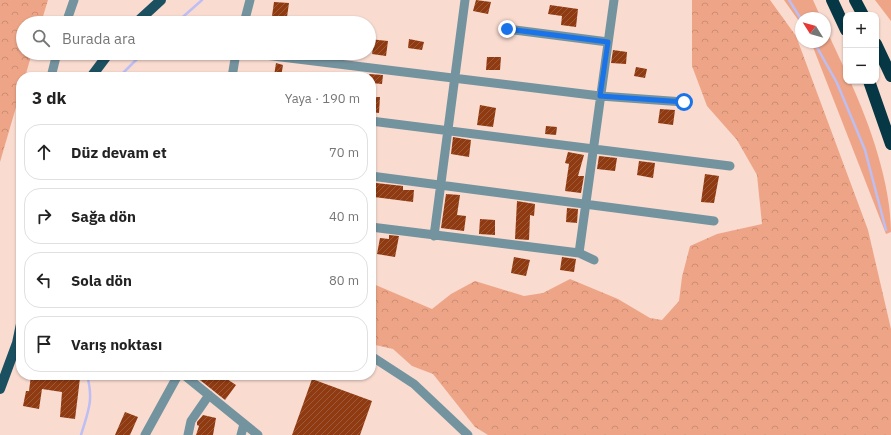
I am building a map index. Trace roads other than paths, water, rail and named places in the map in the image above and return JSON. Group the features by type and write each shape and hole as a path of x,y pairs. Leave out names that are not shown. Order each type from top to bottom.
{"highway":[{"path":"832,0 843,24"},
{"path":"856,0 861,12"},
{"path":"878,48 891,76"},
{"path":"870,84 891,144"}],"main road":[{"path":"144,16 161,0"},
{"path":"95,72 104,60"},
{"path":"0,390 16,346"}],"street":[{"path":"68,16 74,0"},
{"path":"246,16 250,0"},
{"path":"434,236 464,0"},
{"path":"579,253 614,0"},
{"path":"507,29 608,42"},
{"path":"52,72 55,60"},
{"path":"233,72 235,60"},
{"path":"309,60 600,96 684,102"},
{"path":"376,122 448,129 730,166"},
{"path":"376,177 714,221"},
{"path":"376,228 579,253 594,260"},
{"path":"376,359 414,384 468,435"},
{"path":"145,435 175,380"},
{"path":"190,380 258,435"},
{"path":"188,435 191,421 209,395"},
{"path":"241,435 244,424"}],"waterway":[{"path":"184,16 202,0"},
{"path":"789,0 797,12"},
{"path":"817,48 837,83 865,150 886,230"},
{"path":"124,72 136,60"},
{"path":"81,435 88,412 90,399 88,380"}]}
